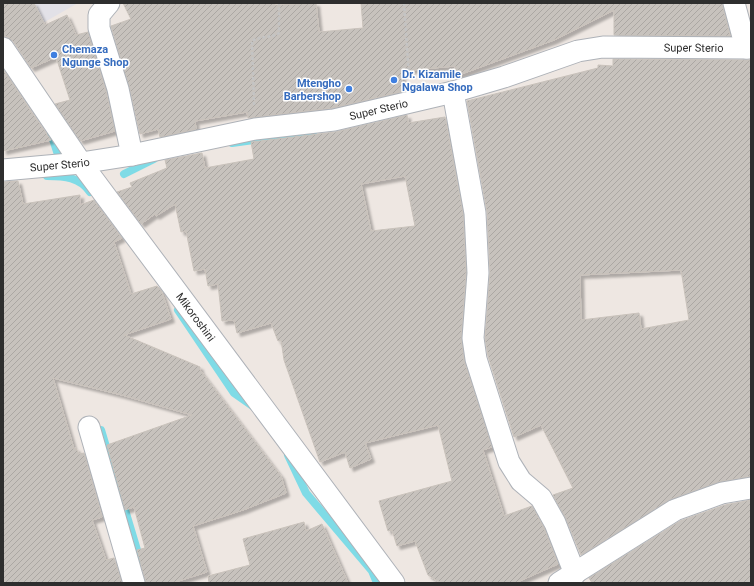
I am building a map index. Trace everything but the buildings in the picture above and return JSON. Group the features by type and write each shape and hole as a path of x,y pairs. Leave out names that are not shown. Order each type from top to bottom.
{"street":[{"path":"109,3 99,15 99,28 118,89 132,155"},
{"path":"734,3 748,48"},
{"name":"Super Sterio","path":"3,170 81,163 132,155 255,129 334,120 453,92 504,77 578,51 603,47 748,48"},
{"name":"Mikoroshini","path":"3,48 81,163 394,583"},
{"path":"453,92 475,213 478,273 473,338 476,360 509,462 521,481 541,498 555,523 567,578 675,510 722,494 751,488"},
{"path":"89,427 134,583"}],"path":[{"path":"255,129 252,40 279,33 279,3"},
{"path":"404,3 407,64 412,101"}],"shaded area":[{"path":"14,3 78,3 27,32"}],"waterway":[{"path":"232,143 313,132"},
{"path":"51,133 61,164"},
{"path":"124,174 154,159"},
{"path":"47,176 71,178 81,183 90,192"},
{"path":"178,310 234,393 254,407"},
{"path":"101,430 140,560"},
{"path":"288,455 306,493 372,571 377,583"}],"place":[{"name":"Chemaza Ngunge Shop","path":"54,55"},
{"name":"Dr. Kizamile Ngalawa Shop","path":"394,80"},
{"name":"Mtengho Barbershop","path":"349,89"}]}
